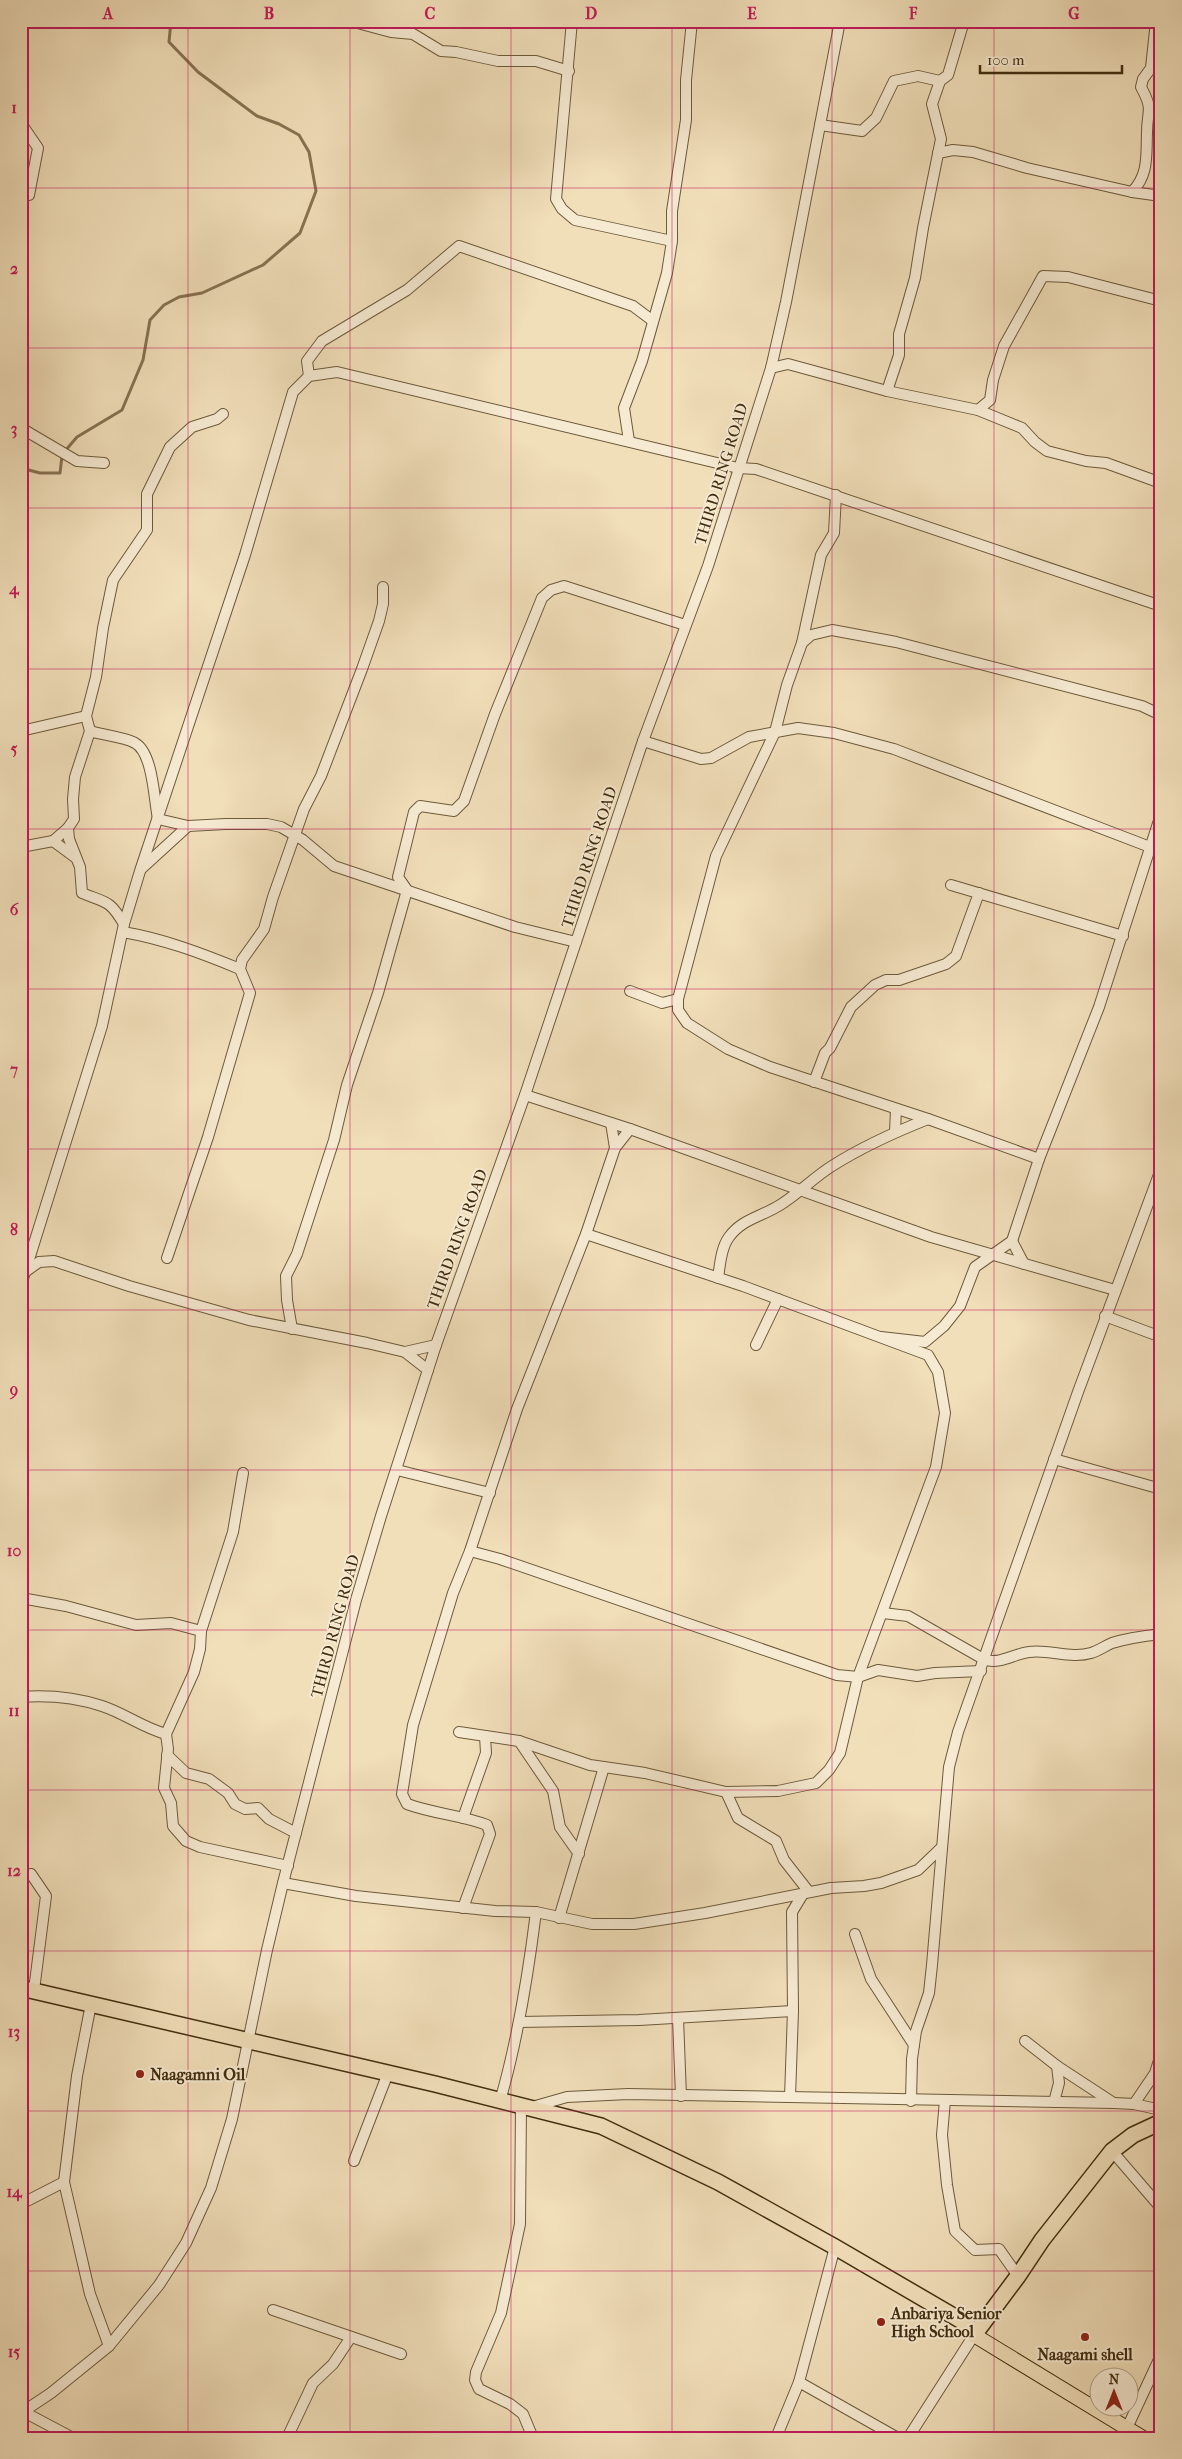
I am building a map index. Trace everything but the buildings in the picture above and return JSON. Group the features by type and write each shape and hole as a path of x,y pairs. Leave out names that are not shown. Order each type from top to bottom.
{"highway":[{"path":"28,1989 388,2073 601,2126 718,2182 836,2247 967,2324 974,2335 1042,2240 1112,2151 1133,2135 1161,2122"}],"main road":[{"path":"974,2335 1143,2438"}],"street":[{"path":"350,21 391,32 413,34 441,51 498,60 536,60 569,71"},
{"path":"572,21 556,199 562,209 575,220 672,242"},
{"path":"629,441 624,408 668,273 672,242 672,211 686,120 686,80 692,21"},
{"name":"THIRD RING ROAD","path":"23,2412 110,2346 159,2285 190,2235 211,2188 227,2136 283,1883 356,1600 436,1345 525,1094 643,741 708,566 770,368 786,302 840,21"},
{"path":"887,391 899,355 899,334 916,278 941,139 932,104 940,81 948,75 964,21"},
{"path":"1132,192 1141,182 1147,163 1146,132 1151,112 1150,102 1141,87 1143,79 1151,68 1156,21"},
{"path":"820,125 862,130 876,118 894,81 918,76 940,81"},
{"path":"21,123 38,148 29,195 21,197"},
{"path":"938,154 952,150 973,152 1027,168 1132,192 1161,196"},
{"path":"309,376 307,361 322,341 408,290 459,246 633,306 653,321"},
{"path":"978,410 990,400 993,380 1004,346 1043,276 1068,277 1161,301"},
{"path":"770,368 788,364 887,391 978,410 1022,428 1035,442 1047,451 1086,461 1106,462 1161,482"},
{"path":"21,1285 102,1026 123,928 140,871 245,555 293,392 309,376 337,372 738,468 756,469 1161,606"},
{"path":"223,414 217,419 192,427 170,447 147,494 147,530 113,580 103,628 96,677 86,716 90,732 75,777 72,799 74,819 68,834 80,867 82,893 100,898 110,904 123,928 196,950 240,969"},
{"path":"21,428 77,461 104,463"},
{"path":"836,495 834,532 822,555 802,643 787,685 775,732 716,856 678,999 678,1010 687,1023 703,1036 770,1067 928,1119 1039,1159"},
{"path":"407,890 398,877 414,812 420,806 454,811 464,801 495,714 542,598 551,590 564,586 685,625"},
{"path":"166,1258 208,1137 250,993 240,969 242,960 264,930 304,809 321,776 379,621 383,604 383,587"},
{"path":"802,643 811,635 821,631 832,630 864,635 938,651 1142,706 1161,715"},
{"path":"21,731 86,716"},
{"path":"643,741 701,759 711,758 748,737 798,728 825,732 894,748 1150,847"},
{"path":"90,732 134,742 144,750 149,766 158,819"},
{"path":"881,1337 925,1342 944,1326 960,1306 975,1267 995,1255 1012,1241 1039,1159 1099,1007 1161,814"},
{"path":"158,819 188,826 267,824 281,827 303,840 334,866 514,927 576,942"},
{"path":"140,871 188,826"},
{"path":"21,847 53,841 68,834"},
{"path":"53,841 77,858"},
{"path":"950,885 1123,936"},
{"path":"292,1329 287,1300 286,1276 297,1254 334,1140 347,1085 378,993 407,890"},
{"path":"814,1082 825,1053 830,1048 850,1007 860,998 881,981 899,980 946,964 956,956 979,893"},
{"path":"630,991 662,1003 678,999"},
{"path":"525,1094 630,1129 931,1237 1115,1290"},
{"path":"896,1109 896,1132"},
{"path":"718,1278 722,1253 728,1239 738,1226 749,1218 777,1207 832,1166 896,1132 928,1119"},
{"path":"611,1124 615,1148"},
{"path":"463,1908 490,1834 487,1825 463,1818 427,1812 408,1804 402,1794 413,1725 434,1649 470,1551 520,1400 586,1234 615,1148 630,1129"},
{"path":"911,2101 914,2045 928,1993 949,1767 958,1732 1105,1316 1161,1169"},
{"path":"459,1732 519,1741 590,1765 645,1774 726,1792 778,1791 816,1783 829,1770 840,1753 858,1677 936,1467 944,1413 938,1372 928,1355 778,1299 586,1234"},
{"path":"1012,1241 1024,1264"},
{"path":"23,1274 39,1262 54,1261 129,1286 249,1320 367,1342 405,1352 428,1370"},
{"path":"756,1345 778,1299"},
{"path":"1105,1316 1161,1337"},
{"path":"405,1352 436,1345"},
{"path":"1054,1459 1161,1489"},
{"path":"397,1470 490,1493"},
{"path":"243,1473 233,1532 201,1630 200,1649 194,1672 166,1734 167,1755 164,1788 171,1803 173,1826 186,1841 200,1847 288,1866"},
{"path":"470,1551 500,1558 837,1675 858,1677 878,1670 917,1676 935,1672 981,1671"},
{"path":"21,1598 66,1606 136,1624 171,1623 201,1630"},
{"path":"883,1613 908,1616 985,1660 1004,1661 1025,1652 1038,1650 1076,1655 1091,1653 1134,1637 1161,1634"},
{"path":"21,1697 39,1696 75,1700 102,1706 154,1731 166,1734"},
{"path":"463,1818 486,1753 485,1736"},
{"path":"519,1741 553,1791 560,1827 579,1854"},
{"path":"167,1755 186,1773 209,1779 228,1793 235,1804 245,1809 258,1808 269,1819 296,1833"},
{"path":"559,1918 604,1767"},
{"path":"726,1792 738,1818 776,1841 784,1860 806,1893"},
{"path":"283,1883 356,1896 463,1908 536,1912 592,1924 634,1924 831,1888 881,1883 918,1870 942,1847"},
{"path":"918,1870 939,1877"},
{"path":"28,1989 46,1896 31,1874"},
{"path":"792,1912 806,1893"},
{"path":"783,1898 792,1912 793,2011 790,2098"},
{"path":"500,2101 528,1978 536,1912"},
{"path":"855,1934 871,1979 914,2045"},
{"path":"91,2004 77,2076 64,2182 90,2294 110,2346"},
{"path":"519,2022 678,2018 793,2011"},
{"path":"678,2018 681,2096"},
{"path":"1024,2041 1057,2066 1114,2103"},
{"path":"1134,2104 1154,2073 1161,2054"},
{"path":"1054,2102 1059,2083 1057,2066"},
{"path":"354,2161 388,2073"},
{"path":"532,2438 523,2414 510,2404 479,2389 475,2380 476,2372 500,2313 520,2224 526,2106 567,2098 628,2094 911,2101 1114,2103 1134,2104 1161,2110"},
{"path":"946,2100 942,2135 947,2185 955,2231 975,2250 999,2249 1018,2276"},
{"path":"1112,2151 1161,2208"},
{"path":"21,2204 64,2182"},
{"path":"776,2438 799,2382 836,2247"},
{"path":"273,2310 401,2354"},
{"path":"908,2438 974,2335"},
{"path":"287,2438 313,2383 333,2364 351,2337"},
{"path":"1127,2428 1161,2355"},
{"path":"799,2382 898,2438"},
{"path":"23,2412 73,2438"}],"waterway":[{"path":"65,451 77,437 122,410 143,360 150,320 164,305 179,297 202,293 263,265 300,233 316,191 309,152 299,135 279,124 257,116 198,72 169,42 171,21"},
{"path":"21,468 40,473 60,473 62,456"}],"place":[{"name":"Naagamni Oil","path":"140,2074"},
{"name":"Anbariya Senior High School","path":"881,2322"},
{"name":"Naagami shell","path":"1085,2337"}]}
